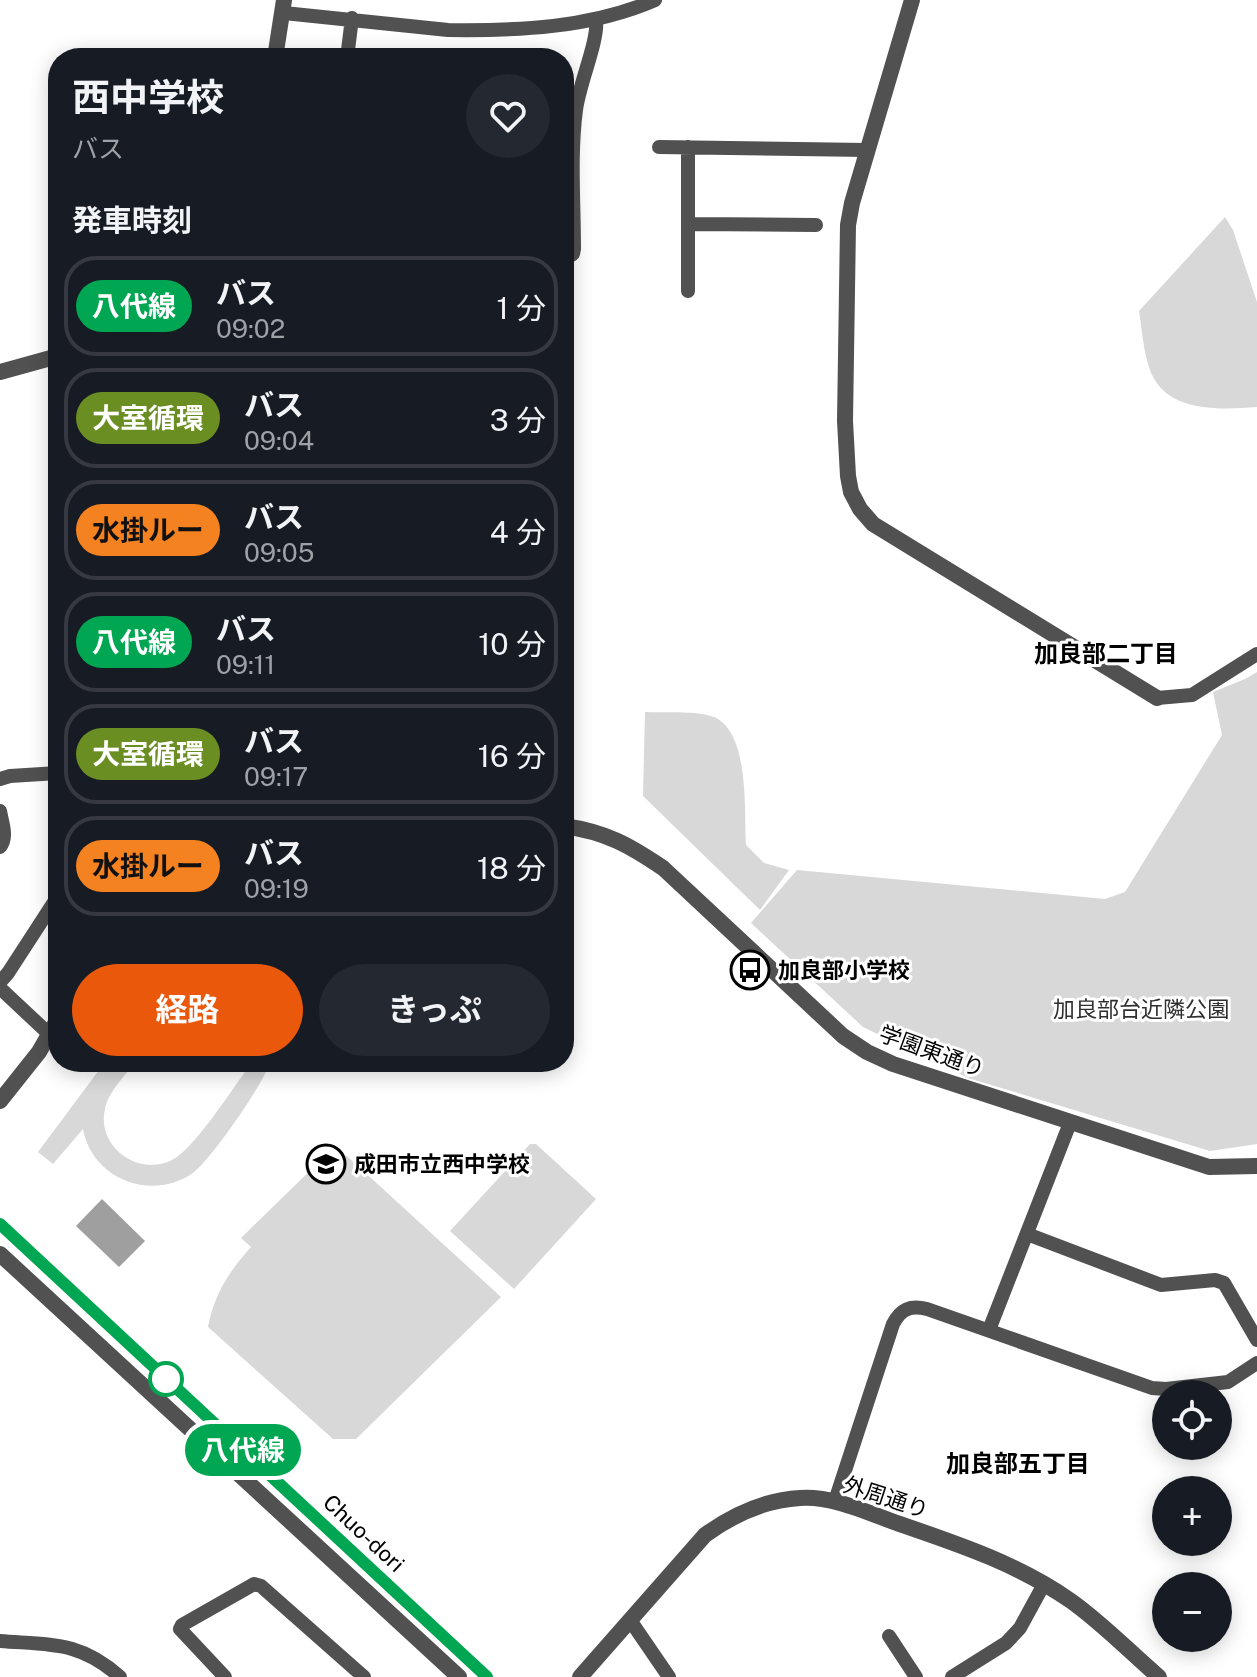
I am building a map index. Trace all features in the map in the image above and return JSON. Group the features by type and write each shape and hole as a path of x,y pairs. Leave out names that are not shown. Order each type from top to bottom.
{"street":[{"path":"277,48 284,6 426,28 475,31 596,19 655,0"},
{"path":"912,0 852,203 847,239 846,442 851,492 873,524 1157,698 1192,695 1257,654"},
{"path":"348,48 352,18"},
{"path":"574,93 597,28 596,19"},
{"path":"659,147 867,150"},
{"path":"688,147 688,291"},
{"path":"688,224 816,225"},
{"path":"0,372 48,359"},
{"path":"0,779 48,774"},
{"path":"0,811 4,842 0,847"},
{"name":"学園東通り","path":"574,828 608,835 631,846 663,868 843,1036 867,1052 893,1064 1209,1167 1257,1166"},
{"path":"48,911 0,985 48,1021"},
{"path":"0,1101 26,1070 48,1035"},
{"path":"989,1330 1070,1123"},
{"name":"Chuo-dori","path":"0,1224 487,1677"},
{"path":"1027,1234 1161,1285 1215,1280 1224,1283 1257,1340"},
{"name":"Chuo-dori","path":"0,1254 459,1677"},
{"path":"835,1501 899,1312 916,1306 1152,1388 1217,1385 1228,1382 1257,1363"},
{"name":"外周通り","path":"580,1677 705,1535 731,1517 777,1500 804,1497 835,1501 992,1556 1073,1602 1159,1677"},
{"path":"225,1677 180,1629 254,1584 261,1586 364,1677"},
{"path":"952,1677 1006,1643 1020,1628 1044,1584"},
{"path":"630,1620 669,1677"},
{"path":"889,1636 916,1677"},
{"path":"0,1641 69,1646 87,1652 120,1677"}],"green space":[{"path":"1225,217 1233,230 1257,302 1257,407 1209,408 1179,401 1156,382 1144,346 1139,311"},
{"name":"加良部台近隣公園","path":"1257,672 1257,1144 1210,1151 968,1078 863,1027 751,923 797,870 1105,899 1125,892 1222,735 1213,692"},
{"path":"645,712 707,715 726,725 734,739 743,774 746,845 764,863 789,870 760,910 643,796"},
{"path":"98,1072 127,1072 110,1096 104,1123 107,1135 123,1155 146,1165 172,1160 181,1154 212,1119 245,1072 266,1072 224,1138 201,1166 177,1181 142,1185 111,1173 98,1161 83,1129 53,1164 38,1152"},
{"path":"530,1144 536,1144 596,1199 514,1289 450,1231"},
{"path":"325,1156 347,1156 501,1297 356,1439 333,1439 208,1327 224,1284 251,1247 241,1238"}],"shaded area":[{"path":"102,1199 145,1241 119,1267 76,1226"}],"bus line":[{"name":"八代線","path":"0,1224 487,1677"}],"place":[{"name":"加良部小学校","path":"750,970"},
{"name":"成田市立西中学校","path":"326,1164"}],"district":[{"name":"加良部二丁目","path":"1106,654"},
{"name":"加良部五丁目","path":"1018,1464"}]}
